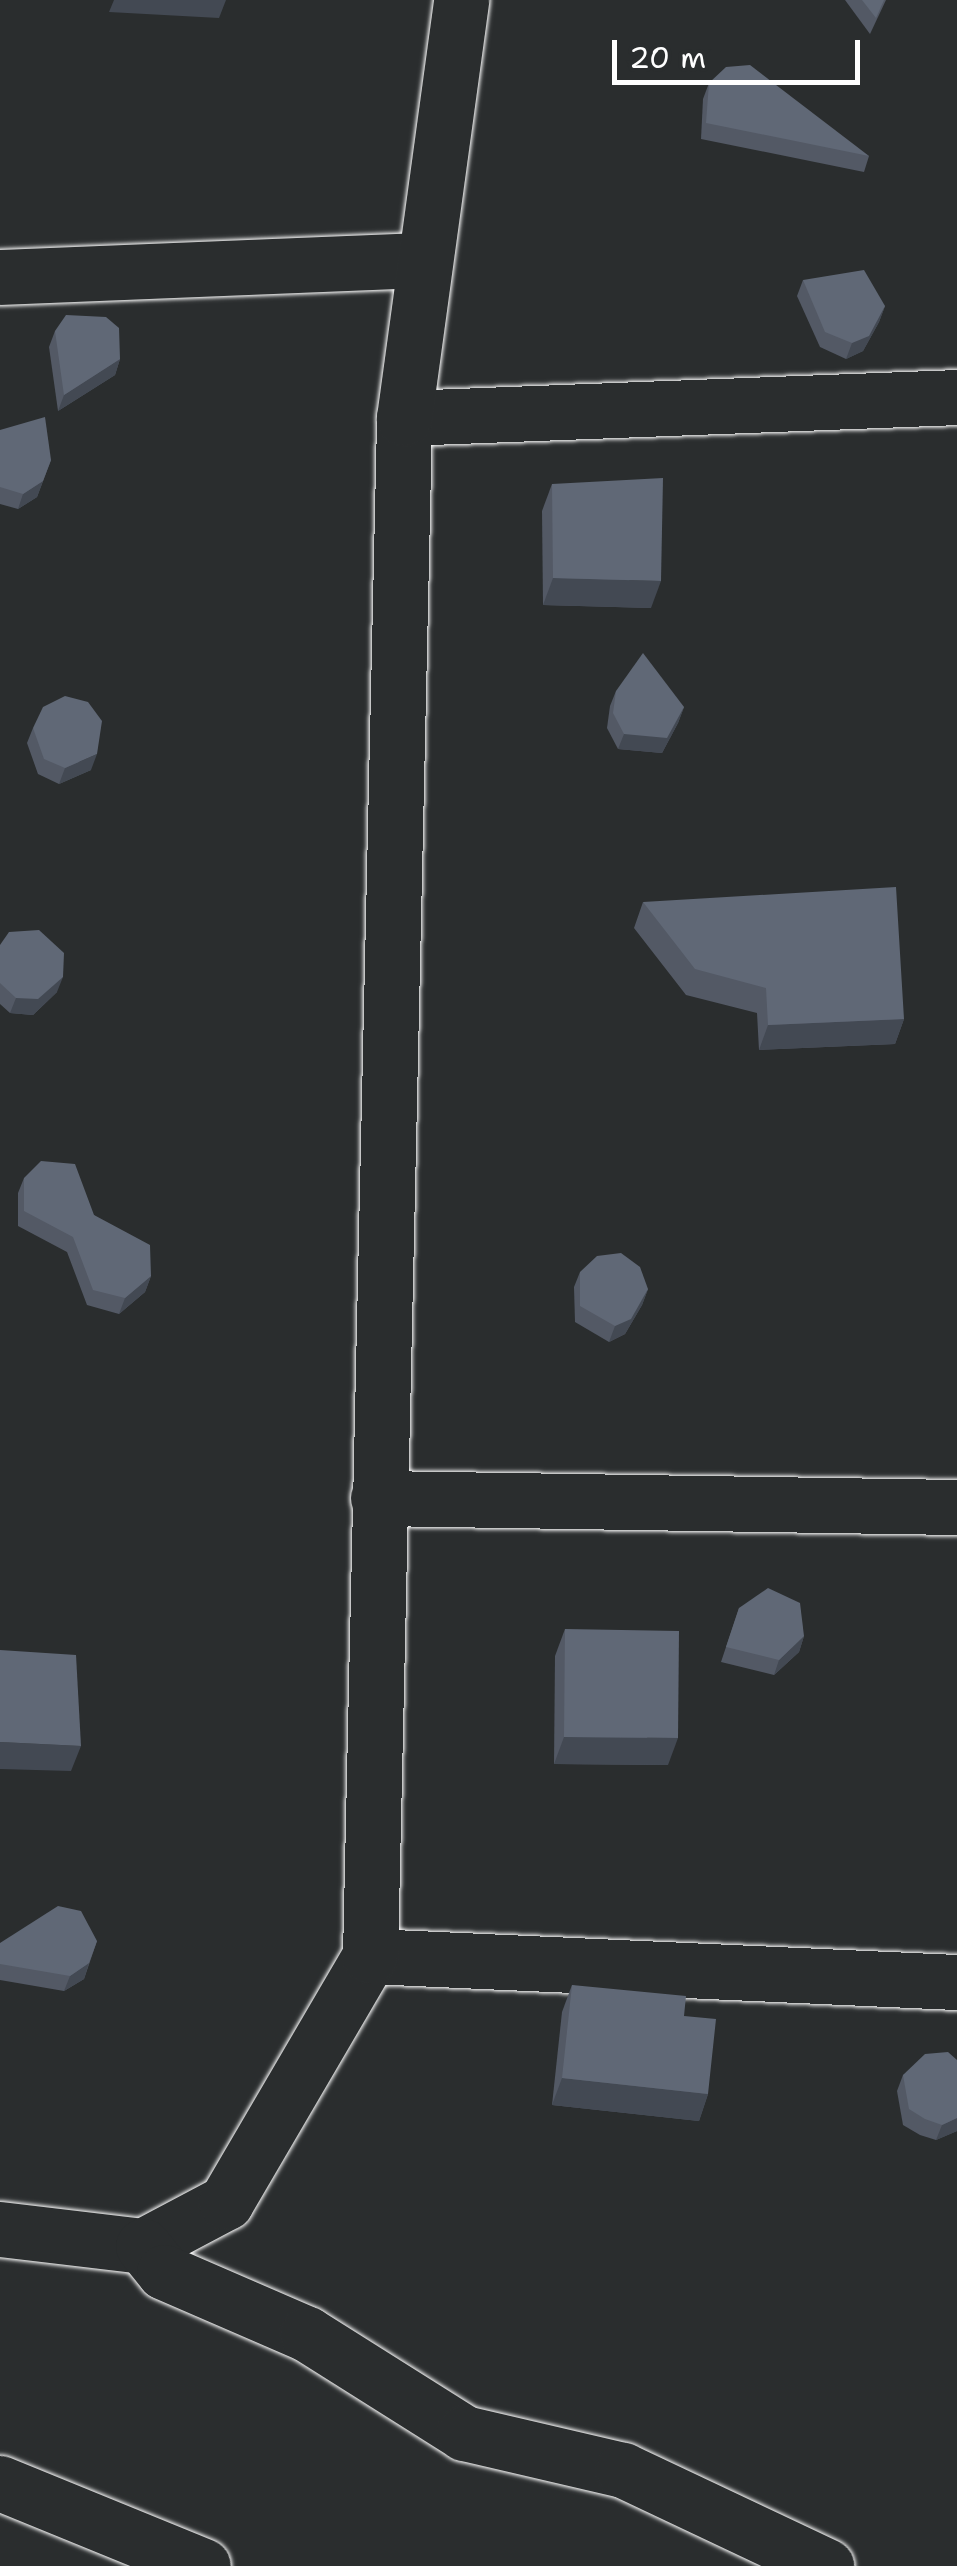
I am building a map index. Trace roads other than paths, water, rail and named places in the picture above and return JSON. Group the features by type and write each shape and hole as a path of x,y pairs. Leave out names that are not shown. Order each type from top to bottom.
{"street":[{"path":"0,2230 66,2244 143,2246 226,2202 252,2170 370,1956 404,418 461,0"},
{"path":"0,277 425,260"},
{"path":"404,418 957,396"},
{"path":"378,1498 957,1506"},
{"path":"370,1956 957,1982"},
{"path":"143,2246 164,2272 307,2334 464,2432 623,2470 826,2566"},
{"path":"0,2483 203,2566"}]}
